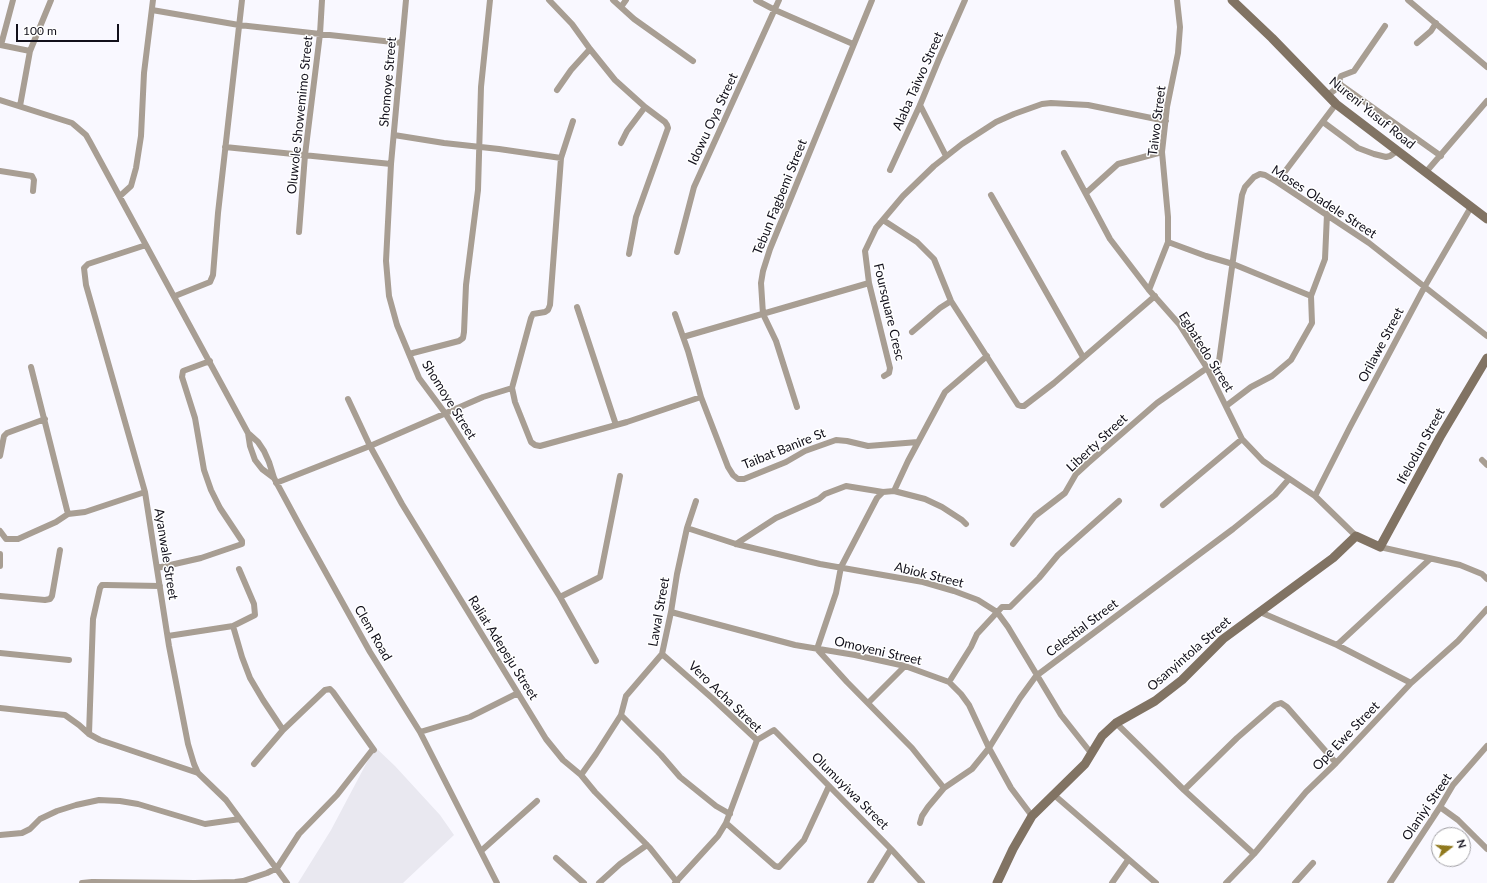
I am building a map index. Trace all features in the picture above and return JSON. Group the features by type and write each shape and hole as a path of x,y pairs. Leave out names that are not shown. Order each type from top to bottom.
{"street":[{"path":"13,0 1,45 30,51"},
{"path":"20,106 30,51 51,0"},
{"path":"120,196 131,186 136,168 141,136 144,72 153,0"},
{"path":"174,296 210,282 212,279 242,0"},
{"name":"Oluwole Showemimo Street","path":"299,232 305,155 320,34 322,0"},
{"name":"Shomoye Street","path":"406,0 391,164 386,261 386,276 389,296 397,325 419,378 445,413 560,598 596,661"},
{"path":"409,354 459,341 463,338 466,285 478,190 481,87 490,0"},
{"path":"549,0 572,24 615,80 646,108 666,122 668,128 636,217 629,254"},
{"path":"613,0 634,19 693,61"},
{"path":"621,7 626,0"},
{"path":"756,0 775,10 853,44"},
{"name":"Idowu Oya Street","path":"677,252 694,186 779,0"},
{"name":"Tebun Fagbemi Street","path":"797,407 776,341 763,314 761,283 763,271 770,249 872,0"},
{"name":"Alaba Taiwo Street","path":"890,170 920,105 965,0"},
{"name":"Taiwo Street","path":"1149,290 1168,242 1168,217 1162,152 1178,53 1180,27 1177,0"},
{"name":"Nureni Yusuf Road","path":"1232,0 1336,104 1487,219"},
{"path":"1408,0 1487,67"},
{"path":"152,10 239,25 402,43"},
{"path":"1417,43 1431,31 1436,24"},
{"path":"1385,26 1354,71 1341,76 1341,85 1441,156"},
{"path":"557,90 571,70 590,49"},
{"path":"1328,96 1341,85"},
{"name":"Clem Road","path":"0,100 65,120 78,128 90,142 210,361 227,396 248,433 258,442 264,451 270,462 275,480 370,652 420,732 497,883"},
{"path":"1426,172 1487,101"},
{"name":"Foursquare Cresc","path":"884,376 889,373 890,368 869,283 865,251 876,228 919,179 946,156 996,122 1042,104 1088,105 1166,121"},
{"path":"1276,182 1336,104"},
{"path":"920,105 946,156"},
{"path":"621,143 627,131 646,108"},
{"path":"573,120 561,158 550,305 548,310 533,314 531,318 512,388 513,395 531,442 535,446 540,446 616,425 701,398"},
{"path":"1323,122 1358,148 1386,157 1397,151"},
{"path":"394,135 561,158"},
{"path":"225,147 391,164"},
{"path":"1086,193 1118,164 1162,152"},
{"name":"Egbatedo Street","path":"1064,154 1110,240 1149,290 1179,324 1207,368 1242,439 1263,461 1315,496 1356,536"},
{"path":"0,171 32,176 34,180 33,191"},
{"name":"Moses Oladele Street","path":"1212,377 1219,361 1242,195 1254,177 1260,174 1265,175 1327,214 1368,243 1425,286 1487,336"},
{"path":"991,195 1083,358"},
{"name":"Orilawe Street","path":"1315,496 1425,286 1471,207"},
{"path":"1226,406 1251,387 1272,376 1291,360 1312,324 1311,296 1325,259 1327,214"},
{"path":"883,220 917,242 934,259 950,301 1018,405 1021,406 1024,406 1054,383 1155,296"},
{"path":"1168,242 1233,264 1311,296"},
{"name":"Ayanwale Street","path":"146,245 88,264 84,268 86,285 145,492 168,636 188,744 198,773 218,791 287,883"},
{"path":"683,337 869,283"},
{"path":"912,332 950,301"},
{"path":"577,307 616,425"},
{"name":"Taibat Banire St","path":"675,314 701,398 728,467 733,476 744,479 786,462 805,451 836,440 868,446 918,442"},
{"path":"894,491 945,392 986,356"},
{"name":"Ifelodun Street","path":"1380,547 1440,437 1487,358"},
{"path":"157,568 222,552 242,544 242,541 220,508 211,490 204,470 195,418 182,377 183,371 210,361"},
{"path":"31,367 68,514"},
{"name":"Liberty Street","path":"1013,544 1035,516 1065,493 1076,474 1157,403 1207,368"},
{"path":"248,433 250,446 255,460 262,469 275,480 370,446 483,397 512,388"},
{"name":"Raliat Adepeju Street","path":"348,399 370,446 402,504 546,739 563,760 581,775 595,792 647,845 676,882"},
{"path":"0,456 4,436 7,433 45,419"},
{"path":"1163,505 1242,439"},
{"path":"1482,460 1487,465"},
{"path":"560,598 600,577 620,476"},
{"name":"Celestial Street","path":"920,824 922,816 928,807 944,788 972,770 989,748 1020,698 1036,676 1233,529 1275,495 1289,479"},
{"path":"736,544 776,518 819,499 825,494 846,486 883,492 894,491 925,499 942,507 966,524"},
{"path":"0,531 6,539 18,539 56,522 68,514 85,512 145,492"},
{"path":"883,492 877,498 841,567 836,593 817,649 912,748 944,788"},
{"name":"Lawal Street","path":"581,775 621,715 626,696 662,654 687,528 696,501"},
{"path":"949,682 977,634 997,612 1002,608 1010,607 1039,578 1058,555 1120,501"},
{"name":"Abiok Street","path":"687,528 736,544 820,564 922,582 978,600 997,612 1008,627 1036,676 1061,715 1091,753"},
{"path":"1356,536 1380,547 1460,565 1482,574 1487,579"},
{"name":"Osanyintola Street","path":"997,883 1013,849 1032,816 1085,764 1102,736 1116,723 1167,692 1182,680 1223,639 1333,558 1356,536"},
{"path":"0,596 50,600 60,550"},
{"path":"0,554 0,566"},
{"path":"1337,645 1430,559"},
{"path":"168,636 233,626 255,615 254,604 239,568"},
{"path":"89,734 93,619 100,588 102,585 160,586"},
{"name":"Ope Ewe Street","path":"1226,883 1254,854 1306,792 1411,683 1458,641 1487,609"},
{"name":"Omoyeni Street","path":"671,612 795,645 855,655 905,666 949,682 961,694 968,705 1011,788 1032,816"},
{"path":"1260,612 1337,645 1411,683"},
{"path":"233,626 250,678 283,730"},
{"path":"0,652 70,660"},
{"name":"Vero Acha Street","path":"662,654 757,740 726,823 718,836 676,882"},
{"path":"868,703 905,666"},
{"path":"82,883 234,882 267,873 277,868 298,834 337,795 373,749 374,750 330,689 325,690 283,730 254,764"},
{"path":"420,732 470,717 518,693"},
{"path":"1184,790 1238,738 1275,705 1281,703 1287,707 1336,762"},
{"path":"0,708 65,715 89,734 100,740 198,773"},
{"path":"621,715 661,755 680,777 716,806 730,814"},
{"path":"1116,723 1184,790 1254,854"},
{"name":"Olumuyiwa Street","path":"757,740 774,730 892,849 922,883"},
{"name":"Olaniyi Street","path":"1390,883 1453,785 1487,746"},
{"path":"726,823 775,866 779,866 804,840 829,786"},
{"path":"1053,794 1156,883"},
{"path":"0,835 22,833 30,829 40,819 76,805 99,800 138,804 205,824 240,819"},
{"path":"481,851 538,801"},
{"path":"1440,807 1458,820 1487,849"},
{"path":"599,883 620,864 647,845"},
{"path":"870,883 892,849"},
{"path":"556,858 584,883"},
{"path":"1112,883 1128,860"},
{"path":"1295,883 1313,863"}],"shaded area":[{"path":"375,747 395,766 440,815 454,835 403,883 298,883 331,830"}]}
